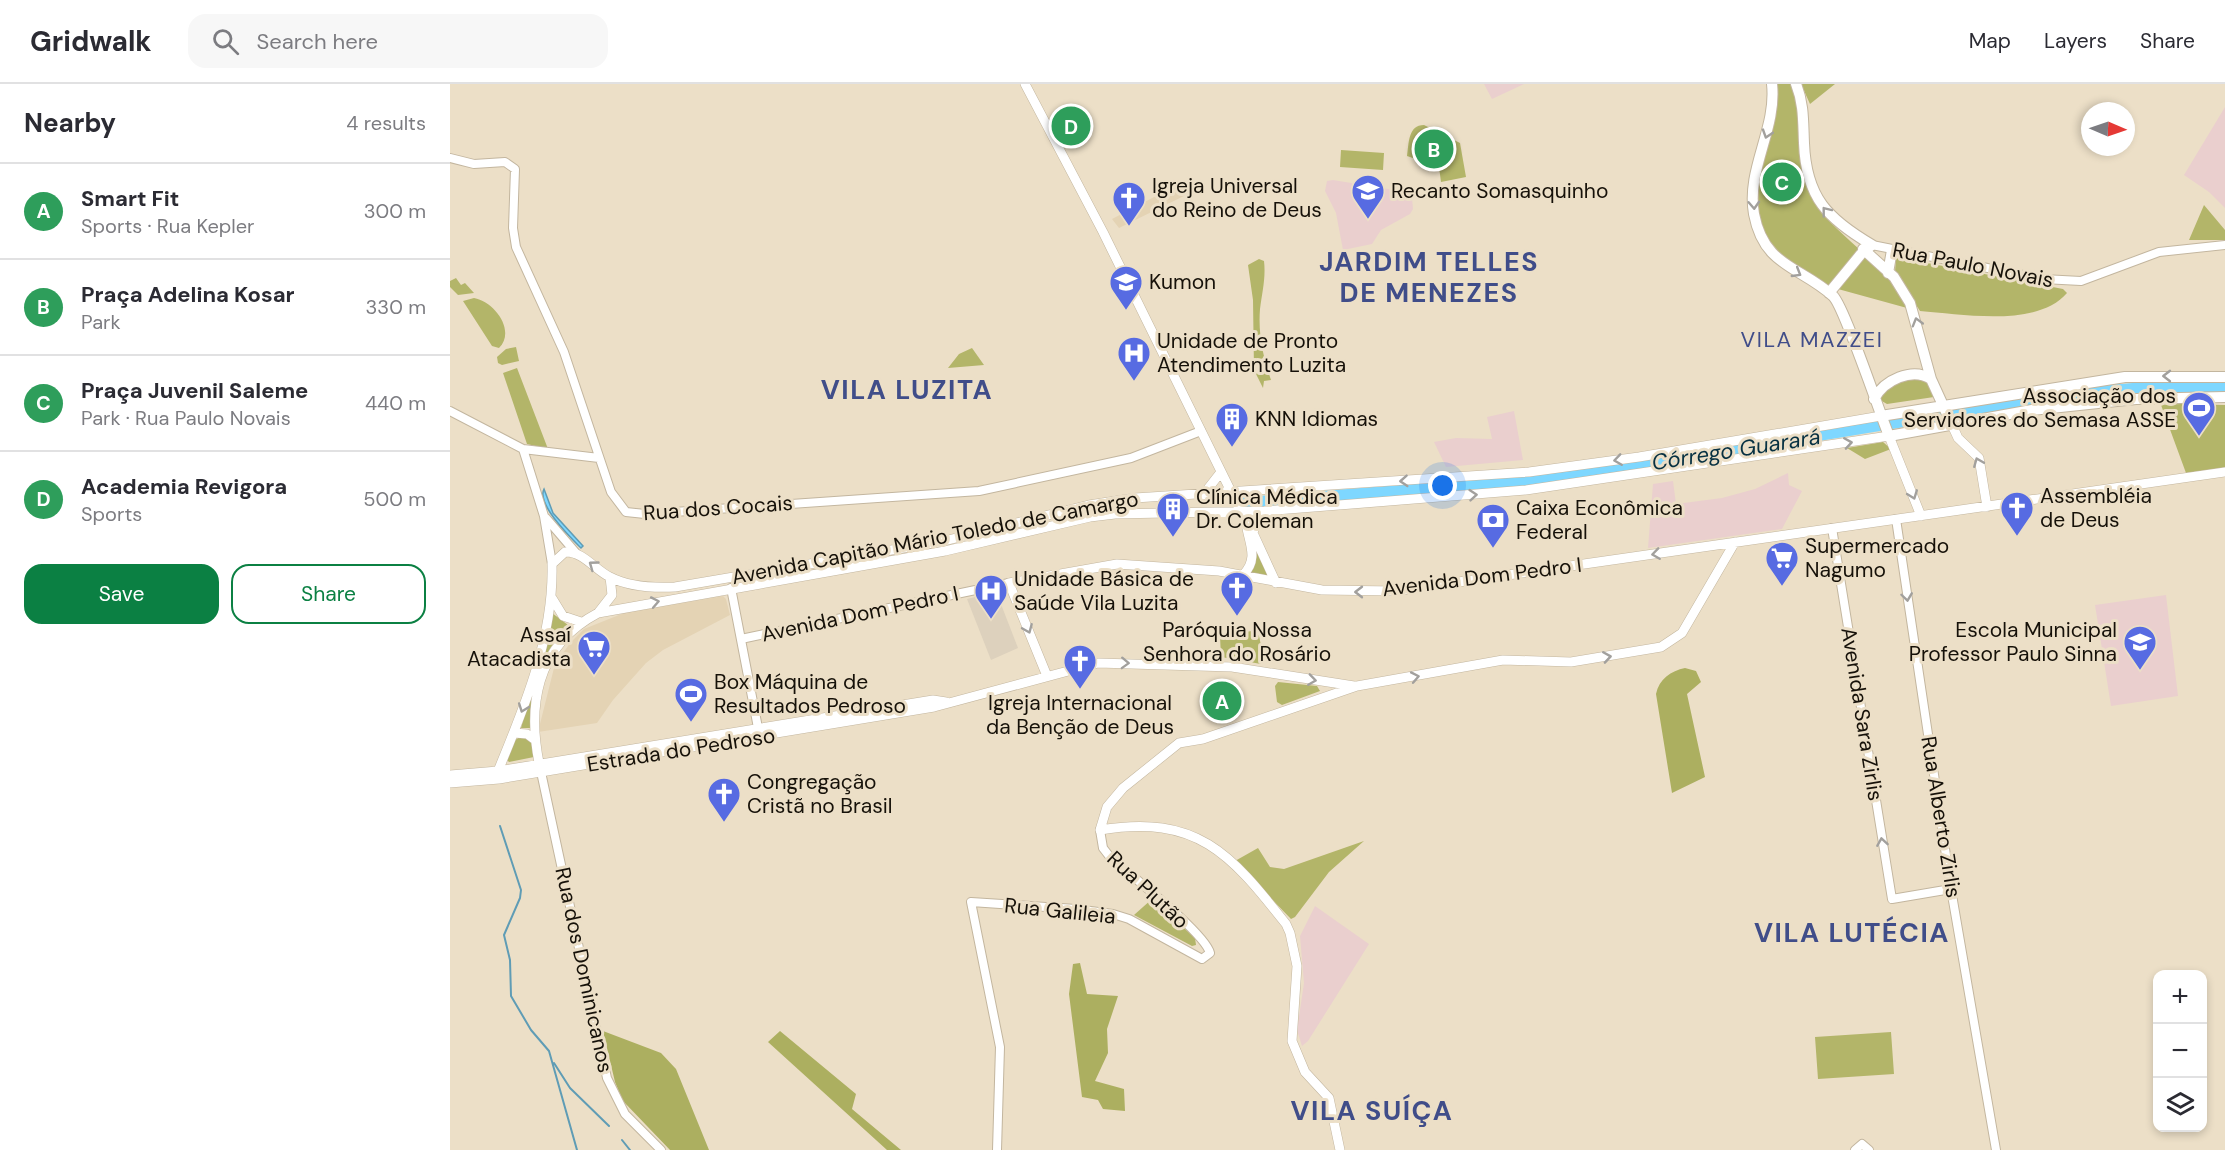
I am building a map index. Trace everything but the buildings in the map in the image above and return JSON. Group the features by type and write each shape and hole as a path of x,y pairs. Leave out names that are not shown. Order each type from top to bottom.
{"main road":[{"path":"1025,84 1100,226 1241,513 1253,552 1250,568 1243,575"},
{"path":"1772,84 1772,111 1756,172 1753,203 1757,225 1768,251 1784,265 1829,293 1838,302 1921,516"},
{"path":"1796,84 1804,117 1804,153 1811,186 1822,207 1869,249 1904,291 1913,310 1931,379 1958,438 1980,461 1987,507"},
{"path":"1829,293 1861,254 1869,249"},
{"path":"1888,273 1892,250"},
{"path":"1874,399 1888,382 1914,374 1931,379"},
{"name":"Avenida Capitão Mário Toledo de Camargo","path":"540,768 535,740 534,710 545,668 557,645 580,622 598,613 945,551 1102,515 1265,512 1526,490 1948,415 2135,376 2225,377"},
{"name":"Avenida Capitão Mário Toledo de Camargo","path":"576,553 610,577 650,587 681,586 952,539 1095,504 1135,498 1529,472 1885,426 1948,415 2032,410 2112,401 2225,397"},
{"path":"1203,495 1221,472"},
{"name":"Avenida Dom Pedro I","path":"1009,583 1117,564 1196,569 1243,575 1323,591 1388,591 2225,472"},
{"path":"1180,513 1182,502 1191,496"},
{"path":"1265,512 1256,522 1253,533 1276,583"},
{"path":"1357,686 1503,660 1571,662 1661,647 1682,633 1735,542"},
{"path":"498,775 535,672 552,598 552,564 561,554 576,553"},
{"path":"598,613 612,595 610,577"},
{"path":"1009,583 1047,676"},
{"path":"552,598 563,616 580,622"},
{"name":"Estrada do Pedroso","path":"450,783 759,733 933,700 946,702 1098,663 1238,668 1357,686"},
{"name":"Rua Plutão","path":"1100,830 1107,807 1115,796 1179,743 1203,739 1274,712 1357,686"},
{"path":"514,733 525,733 535,740"},
{"name":"Estrada do Pedroso","path":"450,775 498,775"},
{"path":"1100,830 1148,825 1172,828 1201,839 1222,853 1286,924 1297,966 1292,1041 1305,1072 1329,1098 1340,1150"}],"street":[{"name":"Rua dos Cocais","path":"450,158 474,165 505,162 515,169 514,239 564,352 599,458 617,504 626,512 638,514 979,490 1131,458 1201,431"},
{"name":"Rua Paulo Novais","path":"1869,249 1892,250 2043,279 2072,282 2088,280 2159,252 2225,245"},
{"path":"450,411 523,449 599,458"},
{"path":"523,449 544,516 552,564"},
{"path":"544,516 576,553"},
{"name":"Rua Alberto Zirlis","path":"1896,519 1951,889 1996,1150"},
{"name":"Avenida Sara Zirlis","path":"1832,528 1892,899 1951,889"},
{"name":"Avenida Dom Pedro I","path":"741,639 1009,583"},
{"path":"731,588 759,733"},
{"name":"Rua dos Dominicanos","path":"540,768 607,1078 626,1114 661,1150"},
{"name":"Rua Plutão","path":"1100,830 1106,852 1149,888 1203,941 1210,950 1209,956"},
{"name":"Rua Galileia","path":"997,1150 1000,1047 971,902 1076,909 1113,914 1202,958 1209,956"}],"shaded area":[{"path":"1484,84 1524,84 1492,99"},
{"path":"2225,107 2225,208 2209,192 2184,175"},
{"name":"Recanto Somasquinho","path":"1333,180 1406,192 1412,198 1413,209 1410,214 1381,230 1372,244 1343,250 1336,213 1325,191 1327,181"},
{"path":"1181,183 1186,195 1119,228 1112,219"},
{"path":"1514,411 1523,460 1446,467 1434,442 1456,438 1492,439 1487,417"},
{"path":"1788,473 1789,485 1802,491 1782,529 1648,548 1653,484 1673,481 1676,504 1722,498 1755,489"},
{"name":"Unidade Básica de Saúde Vila Luzita","path":"988,594 999,599 1018,648 991,660 967,599"},
{"name":"Escola Municipal Professor Paulo Sinna","path":"2166,595 2178,696 2111,706 2095,605"},
{"path":"723,596 730,615 663,650 646,663 613,700 597,723 538,732 555,664 584,629 624,613"},
{"path":"1315,906 1369,944 1308,1041 1302,1046 1297,1030 1304,983 1300,936"}],"green space":[{"path":"1778,84 1793,84 1796,93 1807,188 1823,214 1859,249 1828,287 1778,251 1768,238 1761,223 1758,206 1759,186 1763,161 1775,120"},
{"path":"1801,84 1835,84 1810,104"},
{"path":"1424,125 1460,143 1466,177 1441,182 1439,167 1407,156 1412,131"},
{"path":"1341,150 1384,153 1383,170 1340,167"},
{"path":"2204,205 2225,230 2225,240 2189,240"},
{"path":"1866,255 1887,276 1907,308 1838,289"},
{"path":"1896,257 2063,289 2067,293 2054,304 2018,315 1977,316 1920,311 1895,272"},
{"path":"1259,259 1264,261 1260,336 1271,380 1264,381 1263,388 1254,370 1253,300 1248,265"},
{"path":"456,278 461,285 465,283 474,293 458,295 450,287 450,281"},
{"path":"474,298 489,305 501,318 505,334 504,341 499,348 492,346 463,301"},
{"path":"516,347 519,361 502,365 498,363 497,357 506,349"},
{"path":"972,348 984,365 948,368 959,354"},
{"path":"517,368 548,449 527,444 503,373"},
{"path":"1910,375 1925,379 1934,397 1887,404 1880,400 1881,391"},
{"name":"Associação dos Servidores do Semasa ASSE","path":"2161,405 2225,405 2225,468 2186,473"},
{"path":"1883,442 1891,449 1865,459 1847,448"},
{"path":"1250,537 1270,576 1248,573"},
{"path":"552,613 568,625 551,647 539,672 530,728 521,728"},
{"path":"1258,630 1264,662 1261,664 1221,657 1220,636"},
{"path":"1685,668 1696,671 1701,682 1687,694 1705,777 1672,793 1656,694 1666,677"},
{"path":"1278,682 1317,686 1320,691 1282,705 1277,702 1275,686"},
{"path":"521,736 531,740 534,757 509,762 507,760 514,741"},
{"path":"1364,841 1329,872 1295,917 1291,919 1235,861 1258,848 1270,867 1284,869"},
{"path":"1152,899 1195,938 1196,945 1192,946 1134,915"},
{"path":"1080,963 1087,994 1118,996 1107,1029 1108,1053 1095,1081 1124,1089 1125,1111 1103,1109 1098,1100 1082,1097 1069,994 1073,964"},
{"path":"603,1031 661,1053 676,1069 709,1150 670,1150 623,1101 615,1082"},
{"path":"780,1031 856,1094 852,1109 901,1150 887,1150 768,1042"},
{"path":"1891,1032 1894,1074 1818,1079 1815,1037"}],"water":[{"path":"544,489 553,513 583,546 581,548 549,511 543,495"}],"waterway":[{"name":"Córrego Guarará","path":"1245,503 1543,480 2057,396 2155,387 2225,386"},
{"path":"500,826 521,890 520,898 504,935 510,960 511,996 531,1030 549,1051 577,1150"},
{"path":"554,1063 570,1088 609,1126"},
{"path":"622,1140 630,1150"}],"place":[{"name":"Academia Revigora","path":"1071,126"},
{"name":"Praça Adelina Kosar","path":"1434,149"},
{"name":"Praça Juvenil Saleme","path":"1782,182"},
{"name":"Recanto Somasquinho","path":"1368,220"},
{"name":"Igreja Universal do Reino de Deus","path":"1129,227"},
{"name":"Kumon","path":"1126,311"},
{"name":"Unidade de Pronto Atendimento Luzita","path":"1134,382"},
{"name":"Associação dos Servidores do Semasa ASSE","path":"2199,437"},
{"name":"KNN Idiomas","path":"1232,448"},
{"name":"Assembléia de Deus","path":"2017,537"},
{"name":"Clínica Médica Dr. Coleman","path":"1173,538"},
{"name":"Caixa Econômica Federal","path":"1493,549"},
{"name":"Supermercado Nagumo","path":"1782,587"},
{"name":"Paróquia Nossa Senhora do Rosário","path":"1237,617"},
{"name":"Unidade Básica de Saúde Vila Luzita","path":"991,620"},
{"name":"Escola Municipal Professor Paulo Sinna","path":"2140,671"},
{"name":"Assaí Atacadista","path":"594,676"},
{"name":"Igreja Internacional da Benção de Deus","path":"1080,690"},
{"name":"Smart Fit","path":"1222,701"},
{"name":"Box Máquina de Resultados Pedroso","path":"691,723"},
{"name":"Congregação Cristã no Brasil","path":"724,823"}],"district":[{"name":"JARDIM TELLES DE MENEZES","path":"1429,278"},
{"name":"VILA MAZZEI","path":"1812,339"},
{"name":"VILA LUZITA","path":"907,390"},
{"name":"VILA LUTÉCIA","path":"1852,933"},
{"name":"VILA SUÍÇA","path":"1372,1111"}]}
